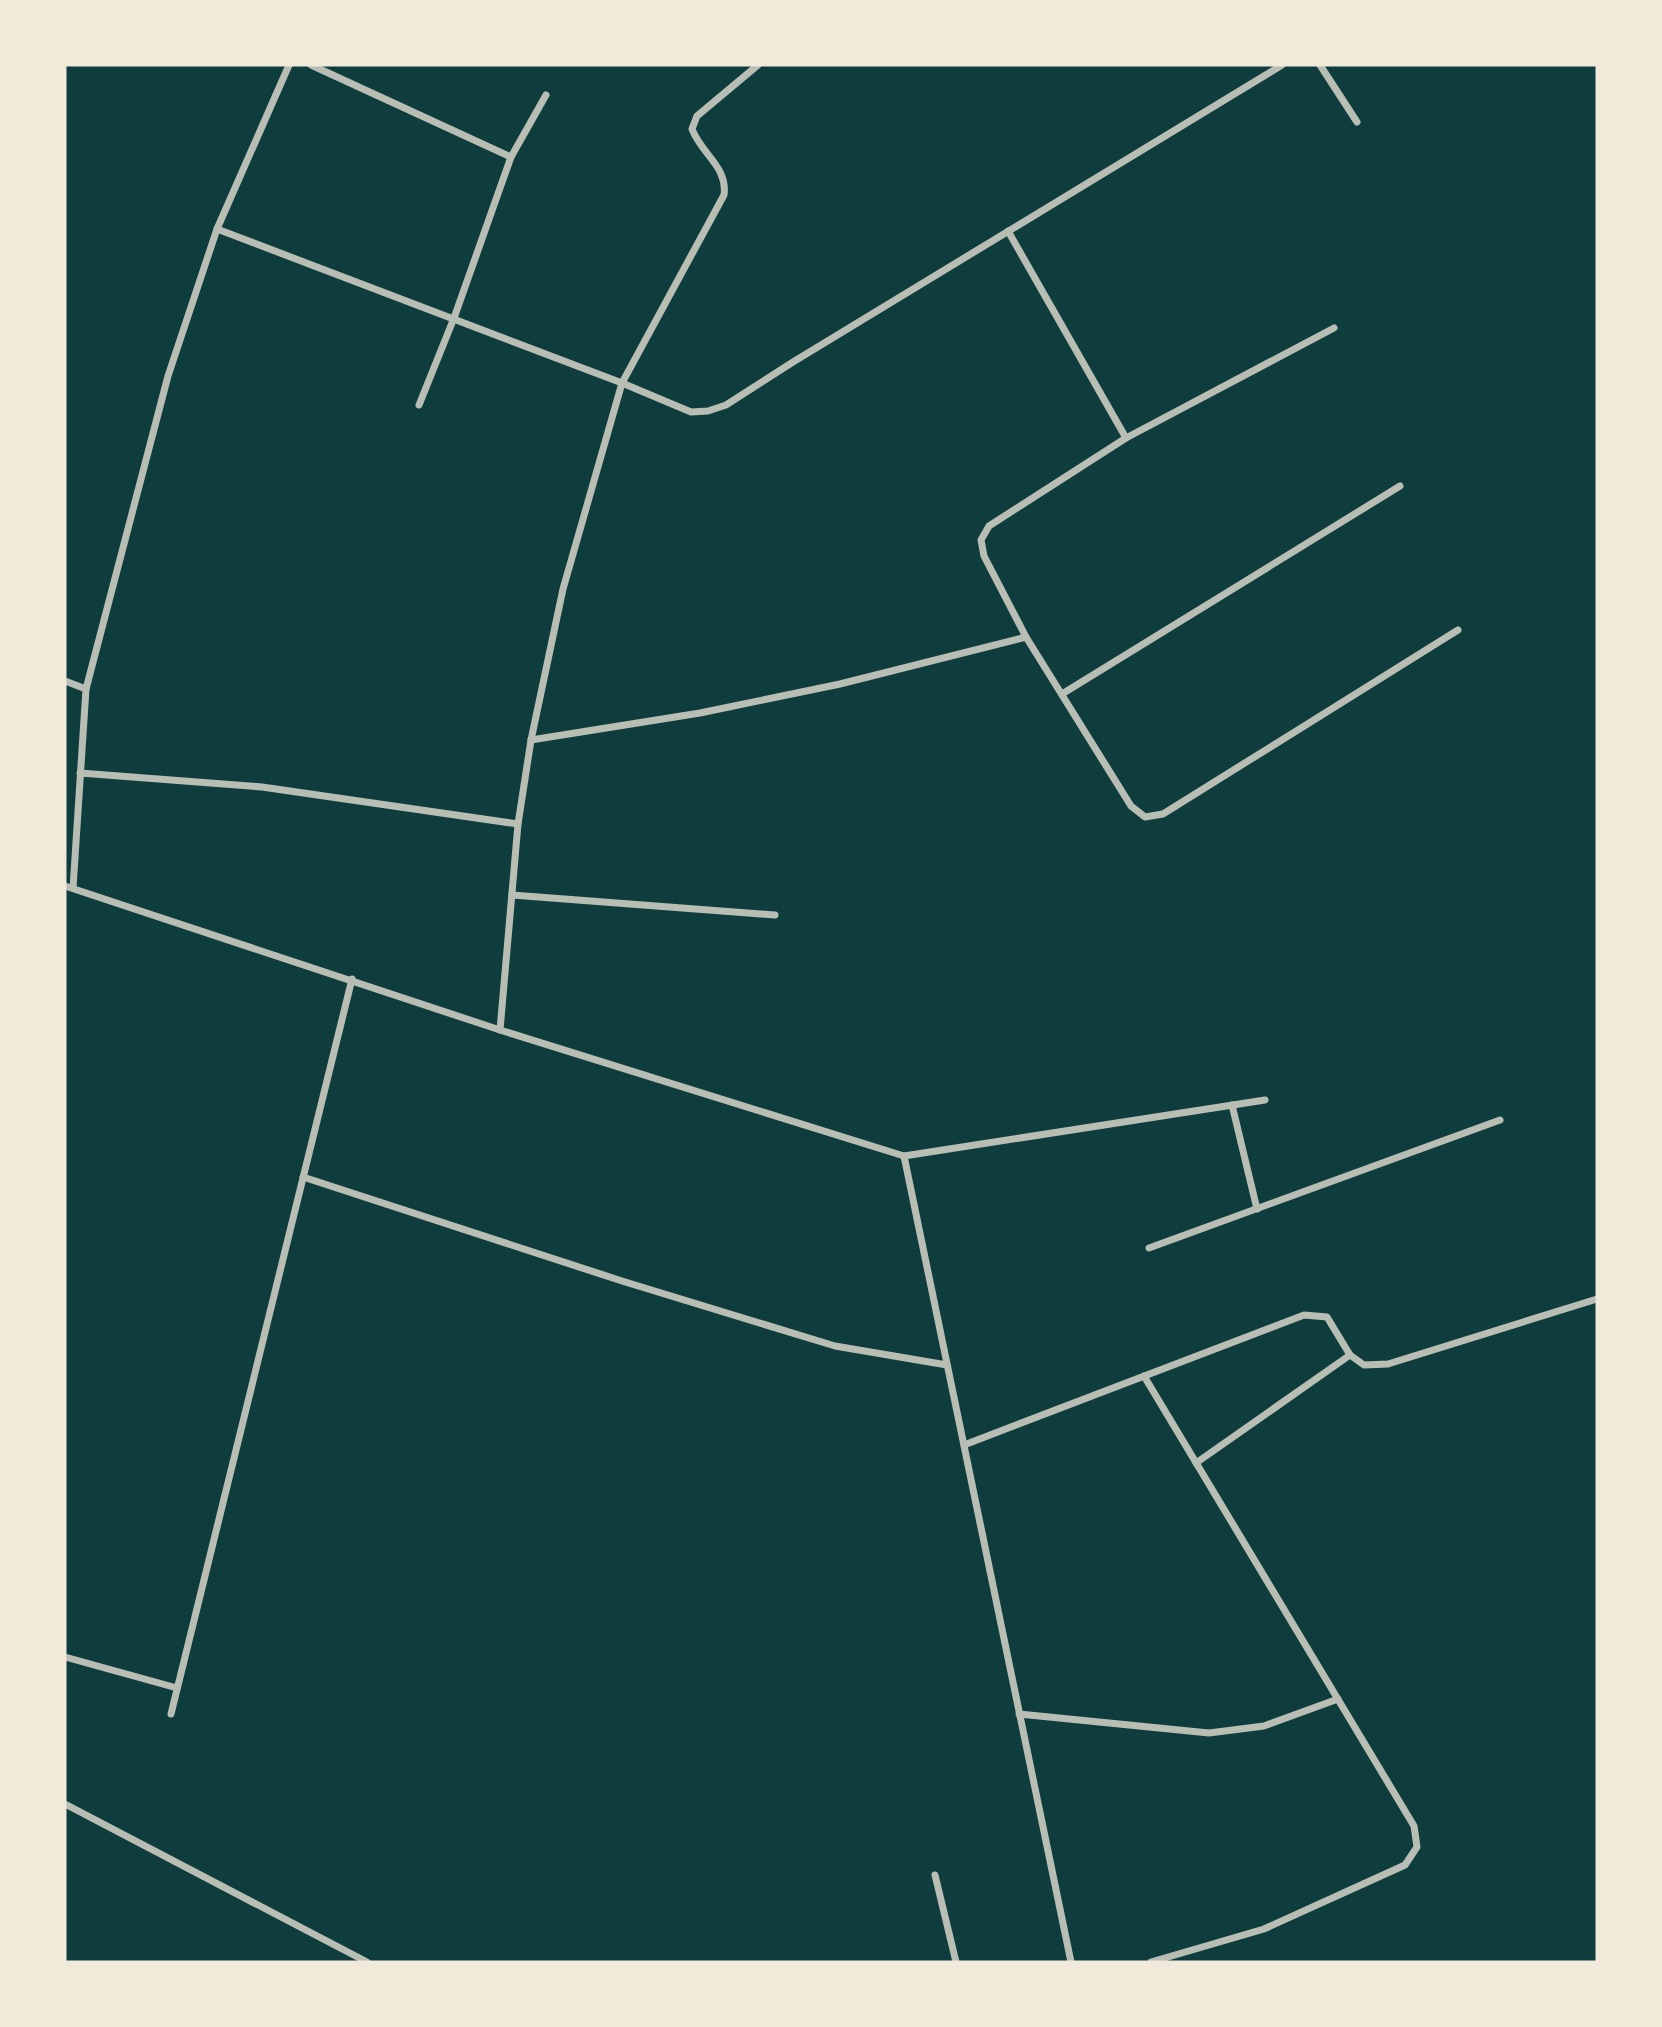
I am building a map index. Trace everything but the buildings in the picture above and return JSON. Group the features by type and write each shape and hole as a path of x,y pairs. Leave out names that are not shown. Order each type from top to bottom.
{"street":[{"path":"289,65 216,229 168,376 86,689 69,887 500,1030 904,1156 1265,1100"},
{"path":"311,65 511,157"},
{"path":"500,1030 518,824 531,740 563,589 622,383 724,195 726,183 721,172 697,142 692,129 697,117 758,65"},
{"path":"216,229 454,318 691,412 708,411 726,405 1282,65"},
{"path":"1320,65 1357,122"},
{"path":"419,405 454,318 511,157 547,96"},
{"path":"1008,231 1126,438"},
{"path":"1334,328 1126,438 989,526 981,540 984,556 1026,637 1131,806 1146,817 1163,814 1458,630"},
{"path":"1062,694 1400,486"},
{"path":"531,740 700,713 841,684 1026,637"},
{"path":"65,681 86,689"},
{"path":"80,773 262,786 518,824"},
{"path":"512,895 775,915"},
{"path":"171,1714 352,979"},
{"path":"1232,1105 1257,1209"},
{"path":"1149,1248 1500,1120"},
{"path":"904,1156 1071,1962"},
{"path":"303,1177 622,1282 835,1346 947,1365"},
{"path":"964,1445 1304,1315 1327,1317 1350,1354 1364,1365 1388,1364 1597,1299"},
{"path":"1196,1463 1350,1354"},
{"path":"1144,1376 1414,1826 1417,1847 1405,1865 1264,1929 1152,1962"},
{"path":"65,1657 177,1688"},
{"path":"1019,1714 1209,1733 1264,1726 1338,1699"},
{"path":"65,1804 367,1962"},
{"path":"935,1875 956,1962"}]}
